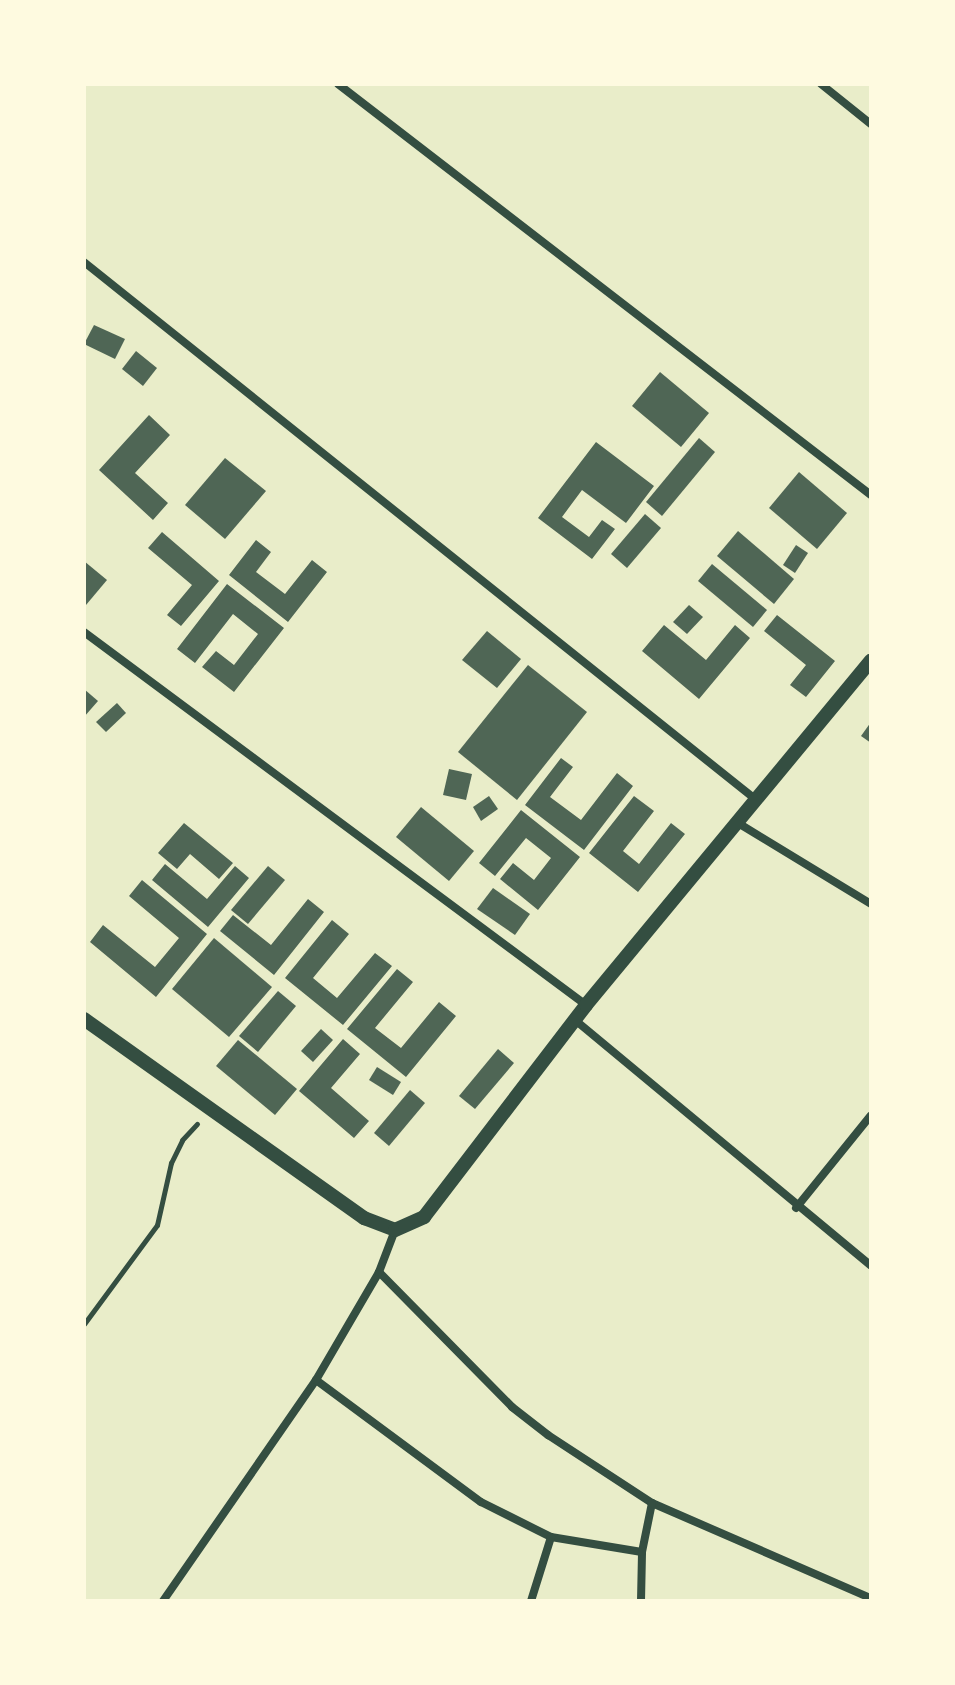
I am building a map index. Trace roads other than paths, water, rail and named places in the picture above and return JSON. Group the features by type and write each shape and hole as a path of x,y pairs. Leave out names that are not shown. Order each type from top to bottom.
{"street":[{"path":"338,84 871,495"},
{"path":"821,84 871,124"},
{"path":"84,262 755,799"},
{"path":"84,632 586,1005"},
{"path":"163,1601 316,1380 379,1272 395,1230 424,1217 586,1005 871,660"},
{"path":"738,823 871,904"},
{"path":"84,1019 364,1218 395,1230"},
{"path":"575,1020 796,1208 871,1266"},
{"path":"796,1208 871,1115"},
{"path":"379,1272 512,1407 652,1503 871,1598"},
{"path":"316,1380 481,1502 551,1537 642,1552"},
{"path":"641,1601 642,1552 652,1503"},
{"path":"531,1601 551,1537"}]}
